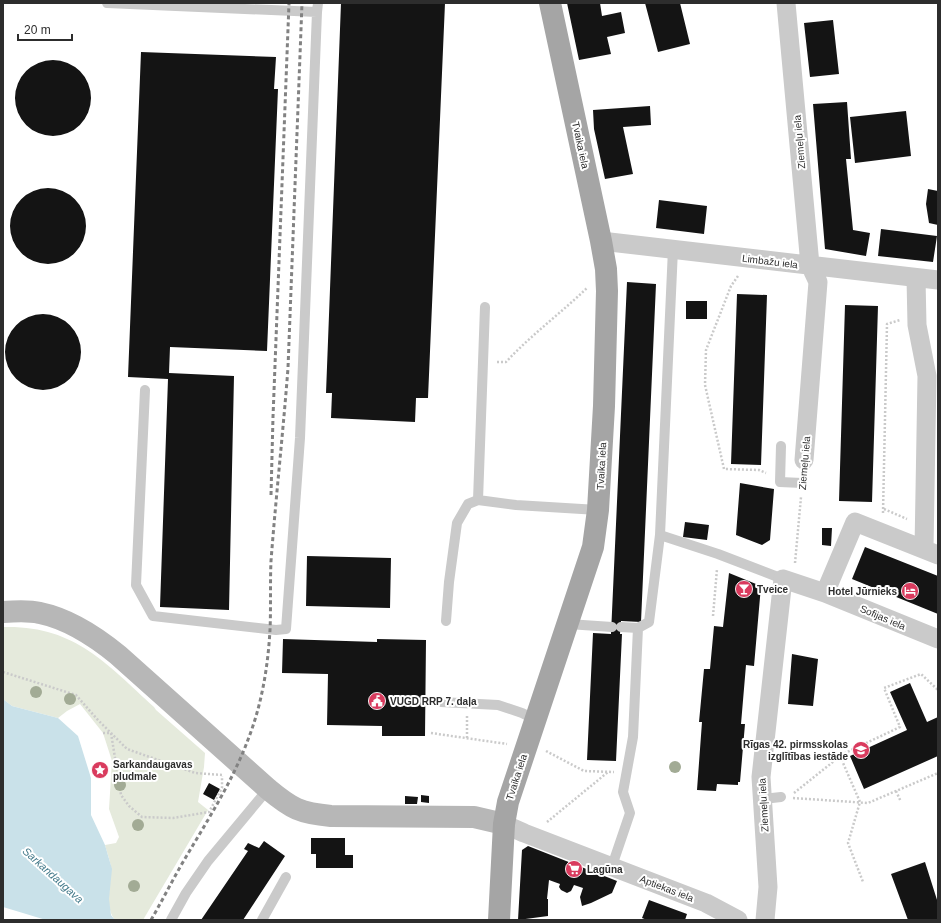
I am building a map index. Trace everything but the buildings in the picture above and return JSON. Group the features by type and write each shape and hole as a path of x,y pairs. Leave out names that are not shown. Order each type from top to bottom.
{"main road":[{"name":"Tvaika iela","path":"499,920 504,824 508,802 593,547 598,510 604,406 607,291 606,269 550,3"}],"street":[{"name":"Ziemeļu iela","path":"786,3 810,266 818,282 804,460"},
{"name":"Limbažu iela","path":"601,241 938,280"},
{"path":"825,593 855,522 931,552 927,376 917,325 916,278"},
{"name":"Ziemeļu iela","path":"765,920 772,798 761,777 783,579"},
{"name":"Sofijas iela","path":"783,579 825,593 938,639"},
{"path":"3,612 22,611 54,617 77,627 102,642 268,789 285,803 297,810 310,814 332,816 474,817 504,824"},
{"name":"Aptiekas iela","path":"504,824 706,903 738,920"}],"lane":[{"path":"107,3 317,7 300,438 286,629 276,630 153,616 136,585 145,390"},
{"path":"568,624 638,628 649,622 660,535 673,249"},
{"path":"478,500 485,307"},
{"path":"781,446 779,473 780,482 802,483"},
{"path":"446,621 449,582 457,523 468,504 478,500 516,505 598,510"},
{"path":"660,535 718,554 783,579"},
{"path":"612,866 630,813 623,792 633,737 638,628"},
{"path":"441,702 498,705 522,713 536,720"},
{"path":"171,920 186,893 208,861 268,789"},
{"path":"262,920 286,877"}],"path":[{"path":"483,361 506,362 567,307 606,269"},
{"path":"740,272 731,286 706,350 705,386 724,469 759,470 765,473 779,473"},
{"path":"878,532 884,509 888,324 917,314"},
{"name":"Ziemeļu iela","path":"783,579 794,566 802,483"},
{"path":"713,616 718,554"},
{"path":"3,672 76,695 127,749 195,773 222,776 226,773"},
{"path":"938,690 921,674 884,688 900,727 840,756 789,798 868,803 938,773"},
{"path":"466,738 467,704"},
{"path":"103,733 111,733"},
{"path":"111,733 121,795 129,806 142,817 173,818 209,812 222,788 222,776"},
{"path":"431,733 509,744"},
{"path":"540,748 584,771 626,772"},
{"path":"840,756 860,802 848,843 863,882"},
{"path":"542,826 608,772"},
{"path":"896,791 901,802"}],"shaded area":[{"path":"3,627 28,628 50,632 87,650 104,662 205,753 198,802 208,810 143,920 115,920 110,909 109,896 111,867 105,845 116,843 119,837 109,809 112,761 103,733 80,704 58,718 12,706 3,699"}],"water":[{"name":"Sarkandaugava","path":"3,699 12,706 58,718 78,736 91,778 91,815 105,845 112,869 109,899 111,915 115,920 46,920 3,907"}],"railway":[{"path":"271,495 289,3"},
{"path":"151,920 219,801 243,753 254,724 266,671 270,630 271,561 288,368 302,3"}],"place":[{"name":"Tveice","path":"744,589"},
{"name":"Hotel Jūrnieks","path":"910,591"},
{"name":"VUGD RRP 7. daļa","path":"377,701"},
{"name":"Rīgas 42. pirmsskolas izglītības iestāde","path":"861,750"},
{"name":"Sarkandaugavas pludmale","path":"100,770"},
{"name":"Lagūna","path":"574,869"}]}
